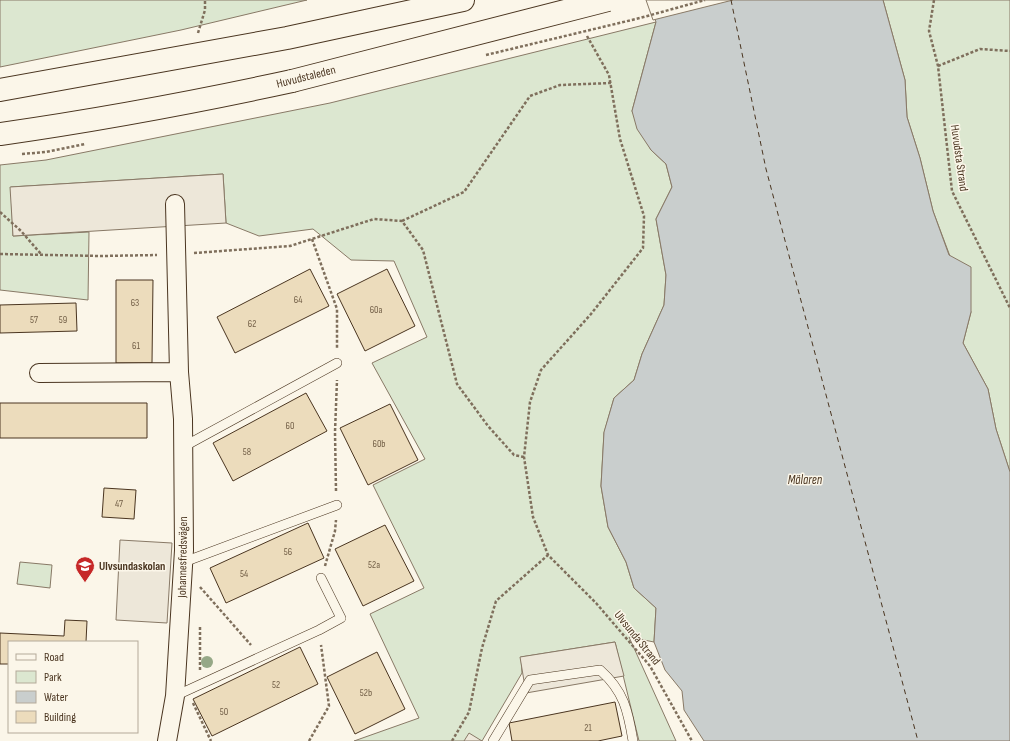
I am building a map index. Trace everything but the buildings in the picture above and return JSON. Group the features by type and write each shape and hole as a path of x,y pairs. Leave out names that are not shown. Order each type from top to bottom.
{"main road":[{"path":"0,90 287,38 463,0"},
{"name":"Huvudstaleden","path":"0,134 111,118 292,81 608,0"}],"street":[{"name":"Johannesfredsvägen","path":"167,741 181,693 183,419 179,372 176,204"},
{"path":"39,373 179,372"}],"lane":[{"path":"183,447 337,363"},
{"path":"183,565 337,504"},
{"path":"181,693 319,630 341,618 321,578"},
{"path":"493,741 530,680 600,670 612,681 628,710 633,741"}],"path":[{"path":"197,39 205,10 205,0"},
{"name":"Huvudsta Strand","path":"934,0 929,31 938,66 952,192 1007,298 1010,308"},
{"name":"Ulvsunda Strand","path":"587,36 609,75 611,82 620,139 644,216 643,248 591,314 541,370 530,402 524,457 533,517 540,539 548,555 596,603 650,666 692,741"},
{"path":"938,66 980,49 1010,51"},
{"path":"0,254 101,256 176,254 290,246 374,219 402,221 464,192 530,96 560,85 611,82"},
{"path":"0,212 21,231 41,254"},
{"path":"402,221 423,250 457,384 488,426 514,454 524,457"},
{"path":"312,239 337,310 337,363 334,432 337,504 335,531 321,578"},
{"path":"452,741 469,712 482,648 496,601 548,555"},
{"path":"183,565 201,588 261,656"},
{"path":"201,588 201,595"},
{"path":"199,684 200,618"},
{"path":"309,741 329,706 319,630"},
{"path":"181,693 211,741"}],"green space":[{"path":"0,0 307,0 181,30 0,67"},
{"path":"883,0 1010,0 1010,472 996,429 988,389 963,343 971,312 933,211 920,158 907,117 905,80"},
{"path":"656,22 632,111 651,150 666,164 672,187 656,219 666,275 664,305 642,354 634,380 614,398 604,433 601,486 608,527 626,562 634,588 656,608 654,642 629,637 676,741 639,741 615,642 521,657 522,673 482,741 354,741 419,718 370,614 424,588 373,485 425,459 372,363 427,337 394,261 351,260 313,229 259,236 226,223 223,174 11,187 13,236 89,232 88,300 0,290 0,165 46,160 330,103"},
{"path":"20,562 52,565 50,588 17,584"}],"shaded area":[{"path":"223,174 226,223 13,236 10,187"},
{"path":"120,540 172,543 167,623 116,620"},
{"path":"615,642 624,676 526,693 520,657"},
{"path":"469,733 482,741 464,741"}],"water":[{"name":"Mälaren","path":"648,0 883,0 905,80 907,117 920,158 933,211 949,255 971,267 971,312 963,343 988,389 996,429 1010,472 1010,741 704,741 684,710 682,691 665,670 654,642 656,608 634,588 626,562 608,527 601,486 604,432 614,398 634,380 642,354 664,305 666,275 656,219 672,187 666,164 651,150 637,129 632,111 656,22"}],"pier":[{"path":"646,0 733,0 653,20"}],"ferry route":[{"path":"731,0 766,169 918,741"}],"place":[{"name":"Ulvsundaskolan","path":"85,583"}]}
